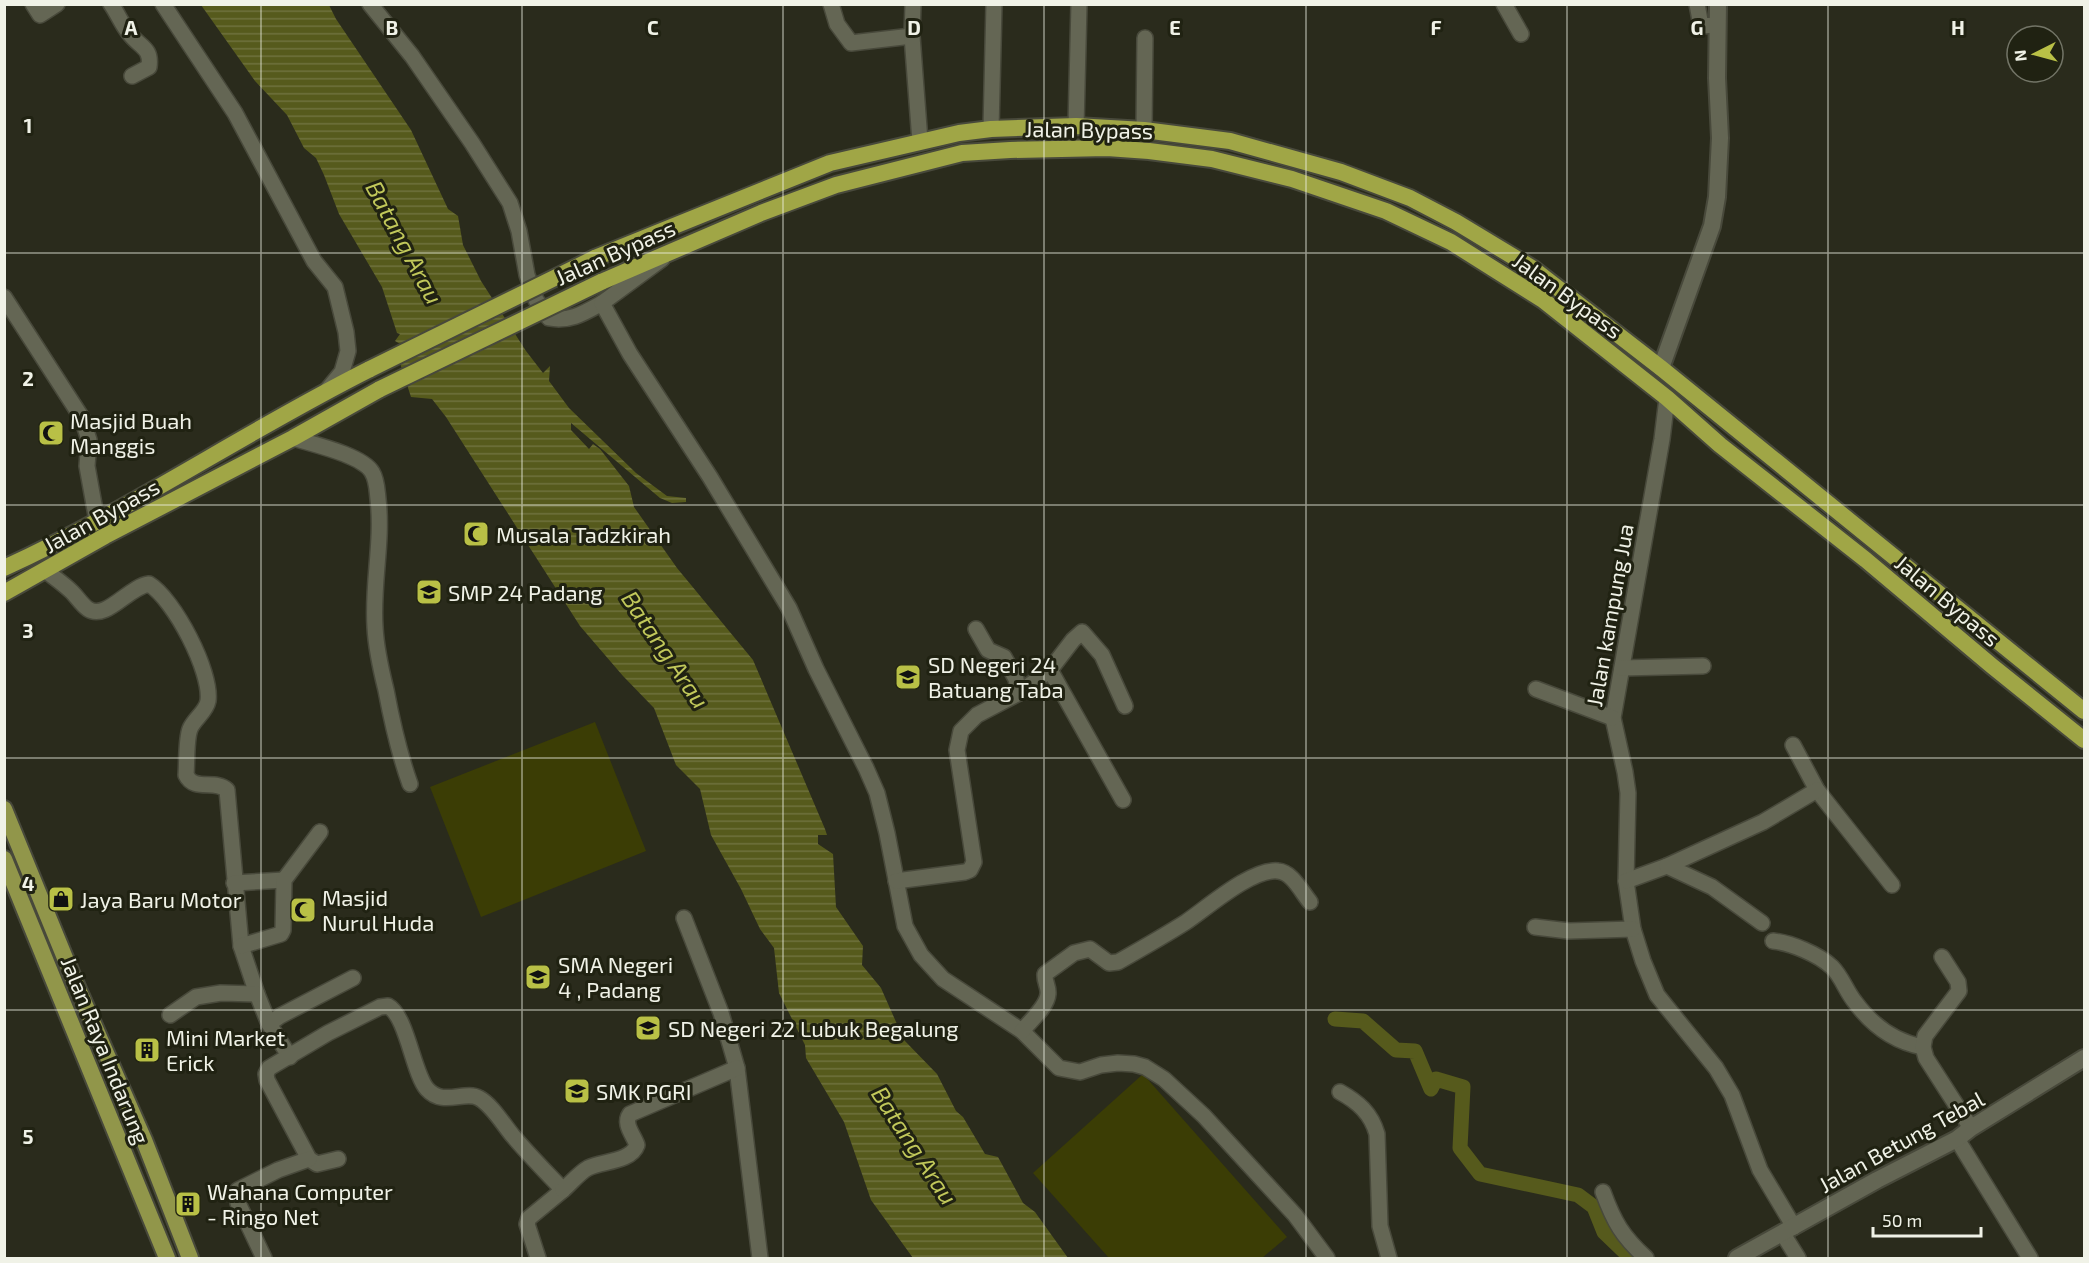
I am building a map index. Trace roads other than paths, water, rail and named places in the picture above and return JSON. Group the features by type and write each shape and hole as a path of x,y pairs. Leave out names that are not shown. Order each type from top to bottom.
{"highway":[{"name":"Jalan Bypass","path":"4,568 163,486 326,391 595,258 830,163 920,141 991,129 1076,126 1144,129 1230,141 1341,172 1410,198 1456,222 1532,268 1661,368 2085,711"},
{"path":"959,133 962,153"},
{"name":"Jalan Bypass","path":"4,594 105,536 293,438 380,389 601,282 677,248 836,185 962,153 1107,148 1212,159 1292,179 1386,212 1451,242 1543,300 1667,398 1720,445 1866,560 1992,666 2085,740"},
{"path":"1292,179 1300,160"},
{"path":"1992,666 2006,646"}],"main road":[{"name":"Jalan Raya Indarung","path":"4,809 74,980 148,1149 189,1258"},
{"name":"Jalan Raya Indarung","path":"4,859 166,1258"},
{"path":"126,1159 148,1149"}],"street":[{"path":"33,4 40,15 57,4"},
{"path":"111,4 129,34 146,49 151,57 149,67 132,76"},
{"path":"163,4 235,113 314,261 335,287 346,332 348,351 342,372 326,391"},
{"path":"370,4 425,75 510,203 519,231 527,275 536,300 549,318 563,321 602,303 677,248"},
{"path":"831,4 837,24 851,43 912,36"},
{"path":"913,4 912,36 920,141"},
{"path":"991,129 994,4"},
{"path":"1076,126 1079,4"},
{"path":"1504,4 1521,34"},
{"path":"1697,4 1701,26 1717,25"},
{"path":"1661,368 1712,226 1717,197 1720,138 1718,4"},
{"path":"1144,129 1145,38"},
{"path":"4,297 82,418 90,440 87,466 97,521"},
{"path":"602,303 630,354 695,454 789,608 816,669 877,793 905,926 921,956 943,979 1022,1031 1059,1068 1080,1072 1101,1065 1134,1064 1145,1067 1164,1079 1204,1116 1295,1215 1327,1258"},
{"name":"Jalan kampung Jua","path":"1667,398 1662,439 1613,718 1628,793 1626,881 1634,929 1643,962 1657,995 1716,1068 1732,1095 1760,1170 1789,1230 1797,1258"},
{"path":"293,438 366,464 376,480 381,521 380,549 376,569 375,627 401,760 410,784"},
{"path":"42,573 72,592 88,610 99,613 108,610 123,596 141,585 149,584 162,596 192,643 201,665 208,694 206,706 190,729 186,775 191,783 220,786 227,790 241,946 269,1024 290,1057"},
{"path":"976,629 988,650 1004,657 1016,679 1019,693"},
{"path":"896,881 965,872 973,866 957,750 961,731 977,715 1019,693 1050,670 1082,632 1102,655 1125,706"},
{"path":"1622,668 1703,666"},
{"path":"1050,670 1124,800"},
{"path":"1536,689 1613,718"},
{"path":"1793,745 1816,790 1892,885"},
{"path":"1626,881 1667,866 1763,822 1816,790"},
{"path":"241,946 281,934 284,880 320,832"},
{"path":"1667,866 1712,888 1762,923"},
{"path":"1022,1031 1046,1001 1048,991 1045,974 1074,953 1090,948 1109,963 1118,962 1189,920 1219,896 1264,872 1277,871 1288,874 1310,902"},
{"path":"234,883 284,880"},
{"path":"684,918 722,1013 737,1068 760,1258"},
{"path":"1535,927 1569,931 1634,929"},
{"path":"1773,941 1810,952 1820,958 1839,976 1854,1001 1876,1025 1906,1043 1923,1047"},
{"path":"1942,957 1958,982 1959,991 1925,1036 1923,1047 1926,1058 1971,1128"},
{"path":"269,1024 353,978"},
{"path":"170,1015 196,997 233,992 257,994"},
{"path":"338,1159 317,1164 309,1159 267,1080 268,1068 290,1057 328,1032 384,1006 392,1007 406,1035 425,1087 432,1094 449,1098 473,1095 483,1100 563,1190"},
{"name":"Jalan Betung Tebal","path":"1737,1258 1876,1180 1957,1138 2084,1060"},
{"path":"538,1258 526,1224 529,1218 587,1168 629,1155 636,1149 637,1145 628,1125 627,1119 630,1114 737,1068"},
{"path":"1340,1092 1362,1106 1374,1123 1377,1134 1380,1226 1389,1258"},
{"path":"1957,1138 2030,1258"},
{"path":"264,1258 238,1203 238,1190 278,1170 309,1159"},
{"path":"1603,1192 1614,1221 1626,1238 1646,1258"}],"water":[{"name":"Batang Arau","path":"201,5 329,5 336,19 411,130 448,209 458,216 463,245 481,281 526,351 543,373 550,366 549,381 569,408 636,473 667,496 686,498 686,502 672,503 660,498 571,423 571,430 589,449 593,444 600,449 629,486 634,507 677,568 753,660 825,829 827,835 818,835 818,844 833,854 836,907 863,946 862,965 881,988 904,1040 937,1074 956,1111 963,1117 985,1154 998,1157 1023,1203 1035,1212 1068,1258 913,1258 871,1200 844,1122 806,1058 805,1045 779,993 774,948 760,929 711,835 700,789 676,765 654,708 580,626 446,417 432,399 411,397 399,360 402,345 395,341 400,334 397,333 382,287 339,214 316,158 304,148 287,115 255,81"}],"waterway":[{"path":"1335,1019 1363,1021 1396,1050 1415,1051 1431,1089 1436,1079 1463,1087 1460,1148 1480,1174 1578,1195 1594,1207 1604,1232 1631,1258"}],"place":[{"name":"Masjid Buah Manggis","path":"51,433"},
{"name":"Musala Tadzkirah","path":"476,534"},
{"name":"SMP 24 Padang","path":"429,592"},
{"name":"SD Negeri 24 Batuang Taba","path":"908,677"},
{"name":"Jaya Baru Motor","path":"61,899"},
{"name":"Masjid Nurul Huda","path":"303,910"},
{"name":"SMA Negeri 4 , Padang","path":"538,977"},
{"name":"SD Negeri 22 Lubuk Begalung","path":"648,1028"},
{"name":"Mini Market Erick","path":"147,1050"},
{"name":"SMK PGRI","path":"577,1091"},
{"name":"Wahana Computer - Ringo Net","path":"188,1204"}]}
